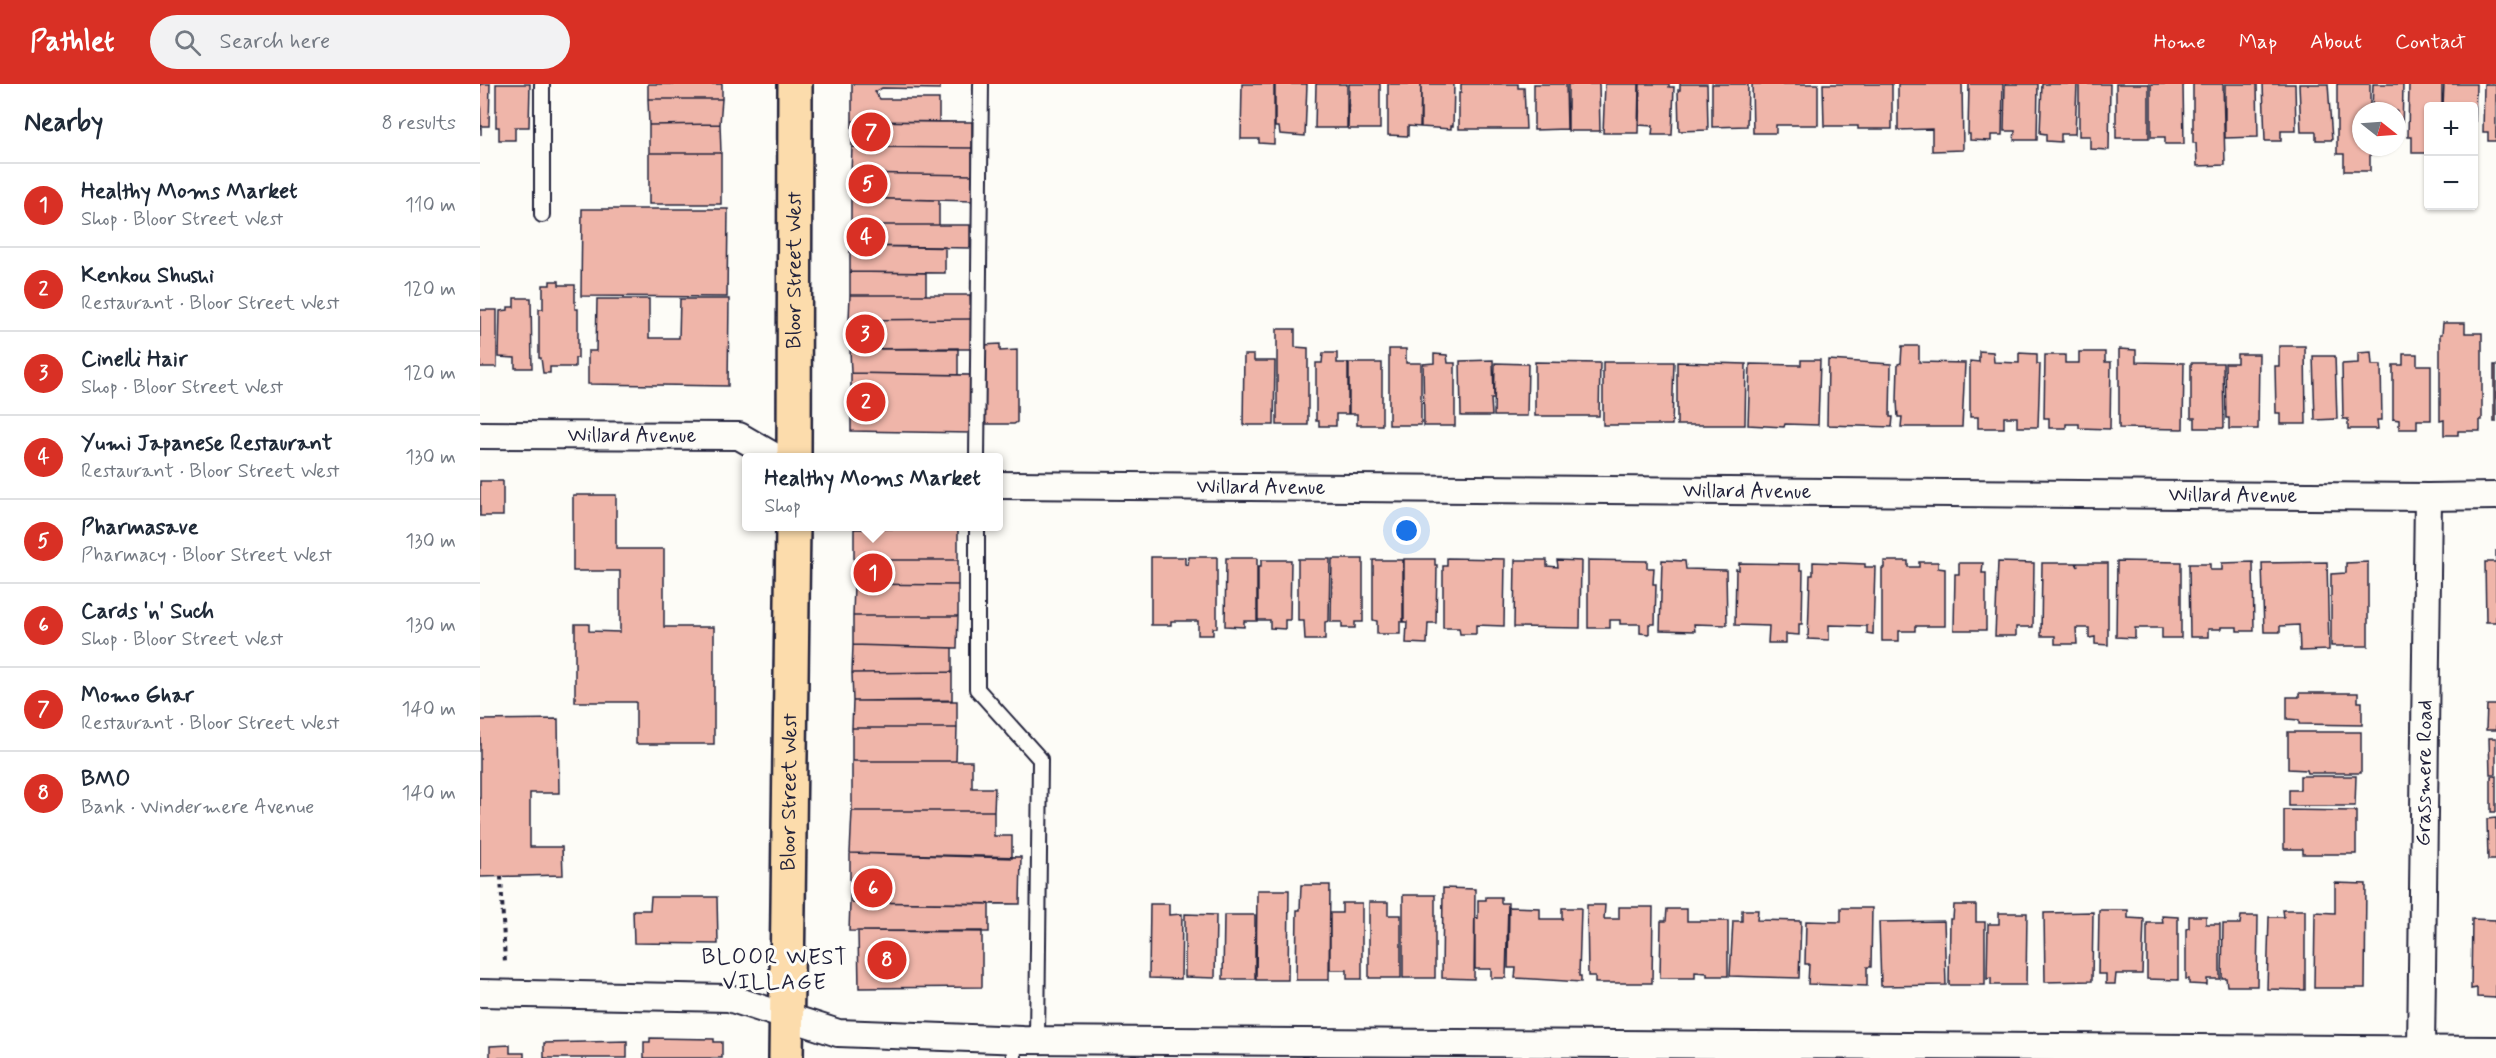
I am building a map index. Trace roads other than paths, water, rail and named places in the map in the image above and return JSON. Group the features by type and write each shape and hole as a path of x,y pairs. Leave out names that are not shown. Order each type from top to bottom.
{"main road":[{"name":"Bloor Street West","path":"794,453 795,84"},
{"name":"Bloor Street West","path":"786,1058 793,531"}],"street":[{"name":"Willard Avenue","path":"480,435 739,436 768,453"},
{"name":"Willard Avenue","path":"1003,485 2496,496"},
{"name":"Grassmere Road","path":"2421,1049 2428,497"},
{"path":"480,993 729,998 838,1033 1021,1046 2496,1050"}],"lane":[{"path":"542,84 542,215"},
{"path":"977,453 981,84"},
{"path":"977,531 977,690 1040,759 1021,1046"}],"place":[{"name":"Momo Ghar","path":"871,132"},
{"name":"Pharmasave","path":"868,184"},
{"name":"Yumi Japanese Restaurant","path":"866,237"},
{"name":"Cinelli Hair","path":"865,334"},
{"name":"Kenkou Shushi","path":"866,402"},
{"name":"Healthy Moms Market","path":"873,573"},
{"name":"Cards 'n' Such","path":"873,888"},
{"name":"BMO","path":"887,960"}],"district":[{"name":"BLOOR WEST VILLAGE","path":"775,970"}]}
